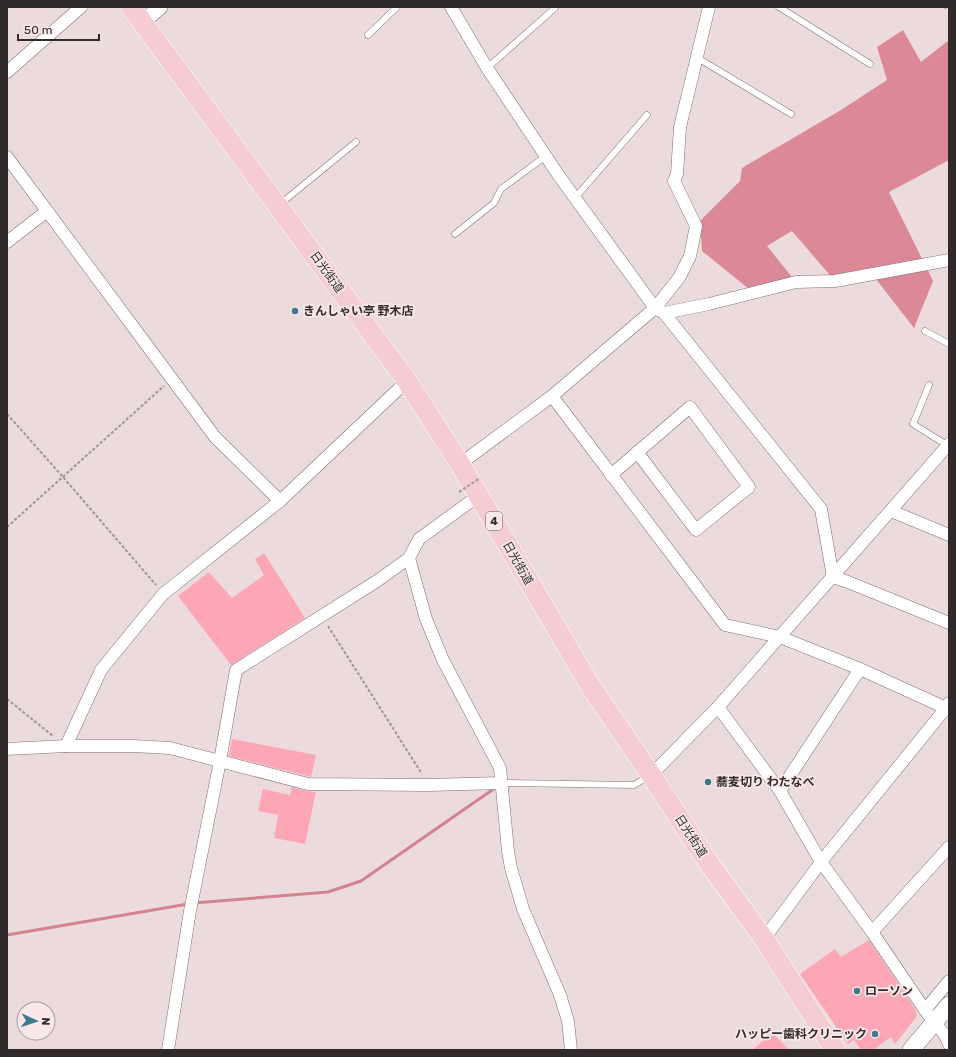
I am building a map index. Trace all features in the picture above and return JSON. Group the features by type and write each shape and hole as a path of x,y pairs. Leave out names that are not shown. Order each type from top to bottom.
{"highway":[{"name":"日光街道","path":"137,15 407,382 460,464 479,487 591,687 706,859 764,939 835,1050"}],"main road":[{"path":"911,1050 940,1028 949,1005"}],"street":[{"path":"7,72 80,7"},
{"path":"137,15 160,7"},
{"path":"451,7 487,68 575,198 660,310 821,509 833,577"},
{"path":"460,464 552,396 660,310 679,278 690,256 696,226 674,181 677,174 680,126 709,7"},
{"path":"7,157 215,437 280,502"},
{"path":"7,242 47,211"},
{"path":"660,310 709,304 796,282 835,281 949,260"},
{"path":"66,746 102,670 163,594 280,502 407,382"},
{"path":"552,396 726,625 780,637 860,668 948,706 821,862 764,939"},
{"path":"611,475 637,452 690,407 749,487 696,530 637,452"},
{"path":"651,775 718,707 948,444"},
{"path":"168,1050 190,911 220,761 236,670 377,581 409,558 420,539 479,487"},
{"path":"891,511 949,535"},
{"path":"409,558 426,620 443,660 500,768 510,868 523,909 560,996 568,1021 571,1050"},
{"path":"833,577 949,622"},
{"path":"780,791 860,668"},
{"path":"718,707 780,791 821,862 940,1028"},
{"path":"7,749 66,746 133,746 170,748 308,784 429,785 501,783"},
{"path":"872,932 949,847"},
{"path":"940,1028 949,981"}],"lane":[{"path":"368,35 397,7"},
{"path":"779,7 870,64"},
{"path":"487,68 554,8"},
{"path":"696,57 791,114"},
{"path":"575,198 647,115"},
{"path":"278,206 356,142"},
{"path":"455,234 494,203 501,189 546,156"},
{"path":"925,331 949,344"},
{"path":"929,385 914,424 948,444"},
{"path":"501,783 634,785 651,775"}],"path":[{"path":"944,7 949,10"},
{"path":"7,527 172,378"},
{"path":"7,414 63,476 163,594"},
{"path":"459,492 479,487"},
{"path":"321,616 429,785"},
{"path":"7,699 66,746"}],"shaded area":[{"path":"903,30 921,62 949,40 949,160 889,192 933,281 914,328 872,274 835,281 792,231 767,246 796,282 754,293 702,251 700,221 740,181 742,168 841,110 887,80 877,47"}],"building":[{"path":"264,553 305,618 231,665 178,596 209,572 232,598 264,575 255,559"},
{"path":"232,739 316,755 311,777 229,756"},
{"path":"292,787 316,792 305,844 274,838 278,815 258,811 263,789 290,795"},
{"name":"ローソン","path":"869,940 915,1009 917,1016 895,1044 891,1037 873,1050 861,1050 854,1040 848,1044 800,974 835,949 841,957"},
{"path":"772,1032 789,1050 753,1050"}],"waterway":[{"path":"194,903 328,892 361,881 495,788"},
{"path":"7,935 188,904"}],"place":[{"name":"きんしゃい亭 野木店","path":"295,311"},
{"name":"蕎麦切り わたなべ","path":"708,782"},
{"name":"ローソン","path":"857,991"},
{"name":"ハッピー歯科クリニック","path":"875,1034"}]}
